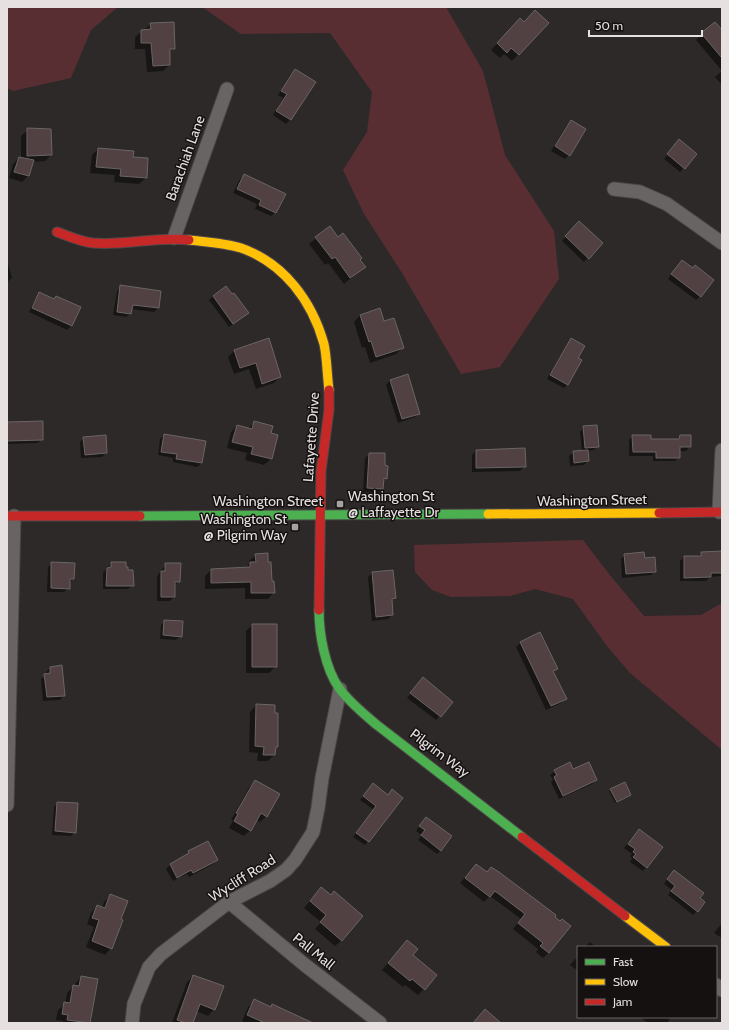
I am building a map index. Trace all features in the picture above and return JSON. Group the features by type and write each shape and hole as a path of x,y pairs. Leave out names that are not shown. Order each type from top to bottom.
{"street":[{"name":"Barachiah Lane","path":"174,238 227,89"},
{"path":"614,189 640,192 667,204 722,243"},
{"name":"Lafayette Drive","path":"57,232 91,243 116,244 174,238 240,248 267,260 286,276 304,298 315,318 324,345 327,372 328,410 321,471 320,515"},
{"path":"721,512 722,450"},
{"name":"Washington Street","path":"11,516 432,515 721,512"},
{"name":"Pilgrim Way","path":"320,515 320,622 324,650 333,678 340,689 355,706 377,725 665,946"},
{"path":"7,805 11,516"},
{"name":"Wycliff Road","path":"132,1023 134,1004 149,967 161,954 229,902 270,881 286,870 295,860 312,832 318,808 322,778 340,689"},
{"name":"Pall Mall","path":"229,902 380,1023"}],"shaded area":[{"path":"7,7 118,7 91,30 71,78 13,91 7,88"},
{"path":"202,7 446,7 483,71 505,155 554,231 559,279 500,367 461,374 402,273 364,214 343,170 367,132 372,92 330,33 241,34"},
{"path":"583,540 644,616 701,615 722,603 722,750 630,673 607,646 573,599 535,589 510,596 451,597 432,590 415,572 414,545"}],"building":[{"path":"535,10 549,23 519,55 511,48 507,53 497,43 520,18 524,22"},
{"path":"174,22 175,49 170,49 170,65 153,66 151,43 141,43 141,30 151,29 150,23"},
{"path":"715,22 722,30 722,58 701,33"},
{"path":"295,69 316,82 291,120 276,111 287,94 281,91"},
{"path":"571,120 586,129 570,156 555,146"},
{"path":"27,128 51,129 52,155 27,156"},
{"path":"679,139 697,154 685,169 667,154"},
{"path":"98,148 134,151 133,157 148,158 147,178 120,176 121,169 96,167"},
{"path":"19,157 34,160 29,176 14,172"},
{"path":"244,174 286,194 276,213 259,205 261,200 237,189"},
{"path":"579,221 603,243 589,259 565,236"},
{"path":"330,226 338,237 343,233 362,258 360,260 366,267 350,278 335,257 332,259 315,237"},
{"path":"682,260 693,268 695,265 714,280 701,297 671,274"},
{"path":"120,285 161,291 159,308 133,305 131,314 117,312"},
{"path":"226,286 232,294 234,293 249,313 233,324 213,296"},
{"path":"39,292 54,299 56,296 81,307 72,326 32,308"},
{"path":"380,308 384,321 394,318 404,348 376,357 371,341 369,342 360,315"},
{"path":"269,338 281,377 262,384 256,363 240,368 234,350"},
{"path":"571,338 585,346 578,358 582,360 568,385 550,375"},
{"path":"408,374 420,414 402,419 390,380"},
{"path":"43,421 43,440 7,441 7,422"},
{"path":"254,421 273,426 271,433 278,435 272,459 251,454 253,447 232,442 237,425 252,429"},
{"path":"597,425 599,447 585,448 583,426"},
{"path":"164,434 206,441 202,463 176,459 177,454 161,452"},
{"path":"106,435 107,453 85,455 83,437"},
{"path":"632,435 651,435 651,439 679,439 680,435 691,435 691,447 680,447 680,458 656,458 656,452 633,452"},
{"path":"525,448 526,467 476,468 476,450"},
{"path":"588,450 589,461 574,463 573,451"},
{"path":"369,453 385,453 385,465 388,466 387,479 384,478 383,489 367,488"},
{"path":"722,551 722,573 711,573 711,577 684,578 684,556 701,556 701,552"},
{"path":"644,552 645,558 655,557 656,572 626,574 624,554"},
{"path":"268,553 268,562 271,562 272,581 274,581 275,593 251,593 251,582 211,583 211,569 250,567 250,562 256,562 255,554"},
{"path":"51,562 75,563 74,579 70,579 70,589 51,588"},
{"path":"111,562 126,562 126,567 128,567 128,570 133,570 134,586 106,586 107,568 111,567"},
{"path":"165,563 181,563 180,582 175,582 175,597 161,597 161,571 165,571"},
{"path":"393,570 396,598 392,599 393,615 376,617 372,572"},
{"path":"164,620 183,621 182,637 163,635"},
{"path":"252,624 277,624 277,667 252,667"},
{"path":"540,632 558,669 553,671 567,699 551,706 520,642"},
{"path":"62,665 65,696 47,697 44,674 50,673 50,667"},
{"path":"423,677 453,702 441,717 410,693"},
{"path":"256,704 275,705 275,713 278,713 278,747 276,747 275,755 263,755 264,747 255,746"},
{"path":"570,762 573,769 589,762 597,780 563,796 554,777 557,775 554,770"},
{"path":"255,780 280,794 267,817 261,813 251,831 234,821 238,814 236,813"},
{"path":"625,782 631,795 617,802 610,789"},
{"path":"373,783 388,795 392,789 403,798 369,842 356,833 376,806 363,796"},
{"path":"57,802 78,803 76,833 55,831"},
{"path":"426,817 452,836 441,851 421,835 425,830 419,826"},
{"path":"639,829 663,847 647,868 633,857 636,854 633,852 635,849 628,844"},
{"path":"208,841 218,860 193,873 191,870 177,878 170,864 189,853 188,851"},
{"path":"476,864 487,872 491,867 499,872 556,915 555,917 560,921 562,919 571,926 549,953 540,946 543,943 518,923 525,914 495,891 490,897 465,878"},
{"path":"674,870 704,893 700,898 705,902 698,912 671,891 675,886 667,879"},
{"path":"321,887 331,895 334,891 363,916 342,941 320,922 326,915 310,901"},
{"path":"110,894 128,901 121,919 123,920 112,949 92,941 99,920 92,918 97,905 105,908"},
{"path":"407,940 418,949 413,955 437,975 425,990 412,979 410,981 388,963"},
{"path":"193,975 224,986 215,1010 200,1004 193,1023 186,1023 177,1020"},
{"path":"81,976 98,979 90,1023 67,1020 68,1015 62,1014 64,1002 70,1003 73,985 79,986"},
{"path":"254,999 271,1007 272,1004 313,1023 265,1023 247,1015"},
{"path":"485,1009 501,1023 473,1023"}],"traffic: fast":[{"path":"140,516 488,514"},
{"path":"319,610 320,630 330,671 339,688 347,698 377,725 522,837"}],"traffic: slow":[{"path":"189,240 241,248 270,263 283,274 304,299 319,328 325,349 329,390"},
{"path":"488,514 659,513"},
{"path":"625,916 665,946"}],"traffic: jam":[{"path":"57,232 79,240 105,244 165,239 189,240"},
{"path":"319,610 321,471 329,410 329,390"},
{"path":"659,513 722,512"},
{"path":"7,516 140,516"},
{"path":"522,837 625,916"}],"place":[{"name":"Washington St @ Laffayette Dr","path":"340,504"},
{"name":"Washington St @ Pilgrim Way","path":"295,527"}]}
